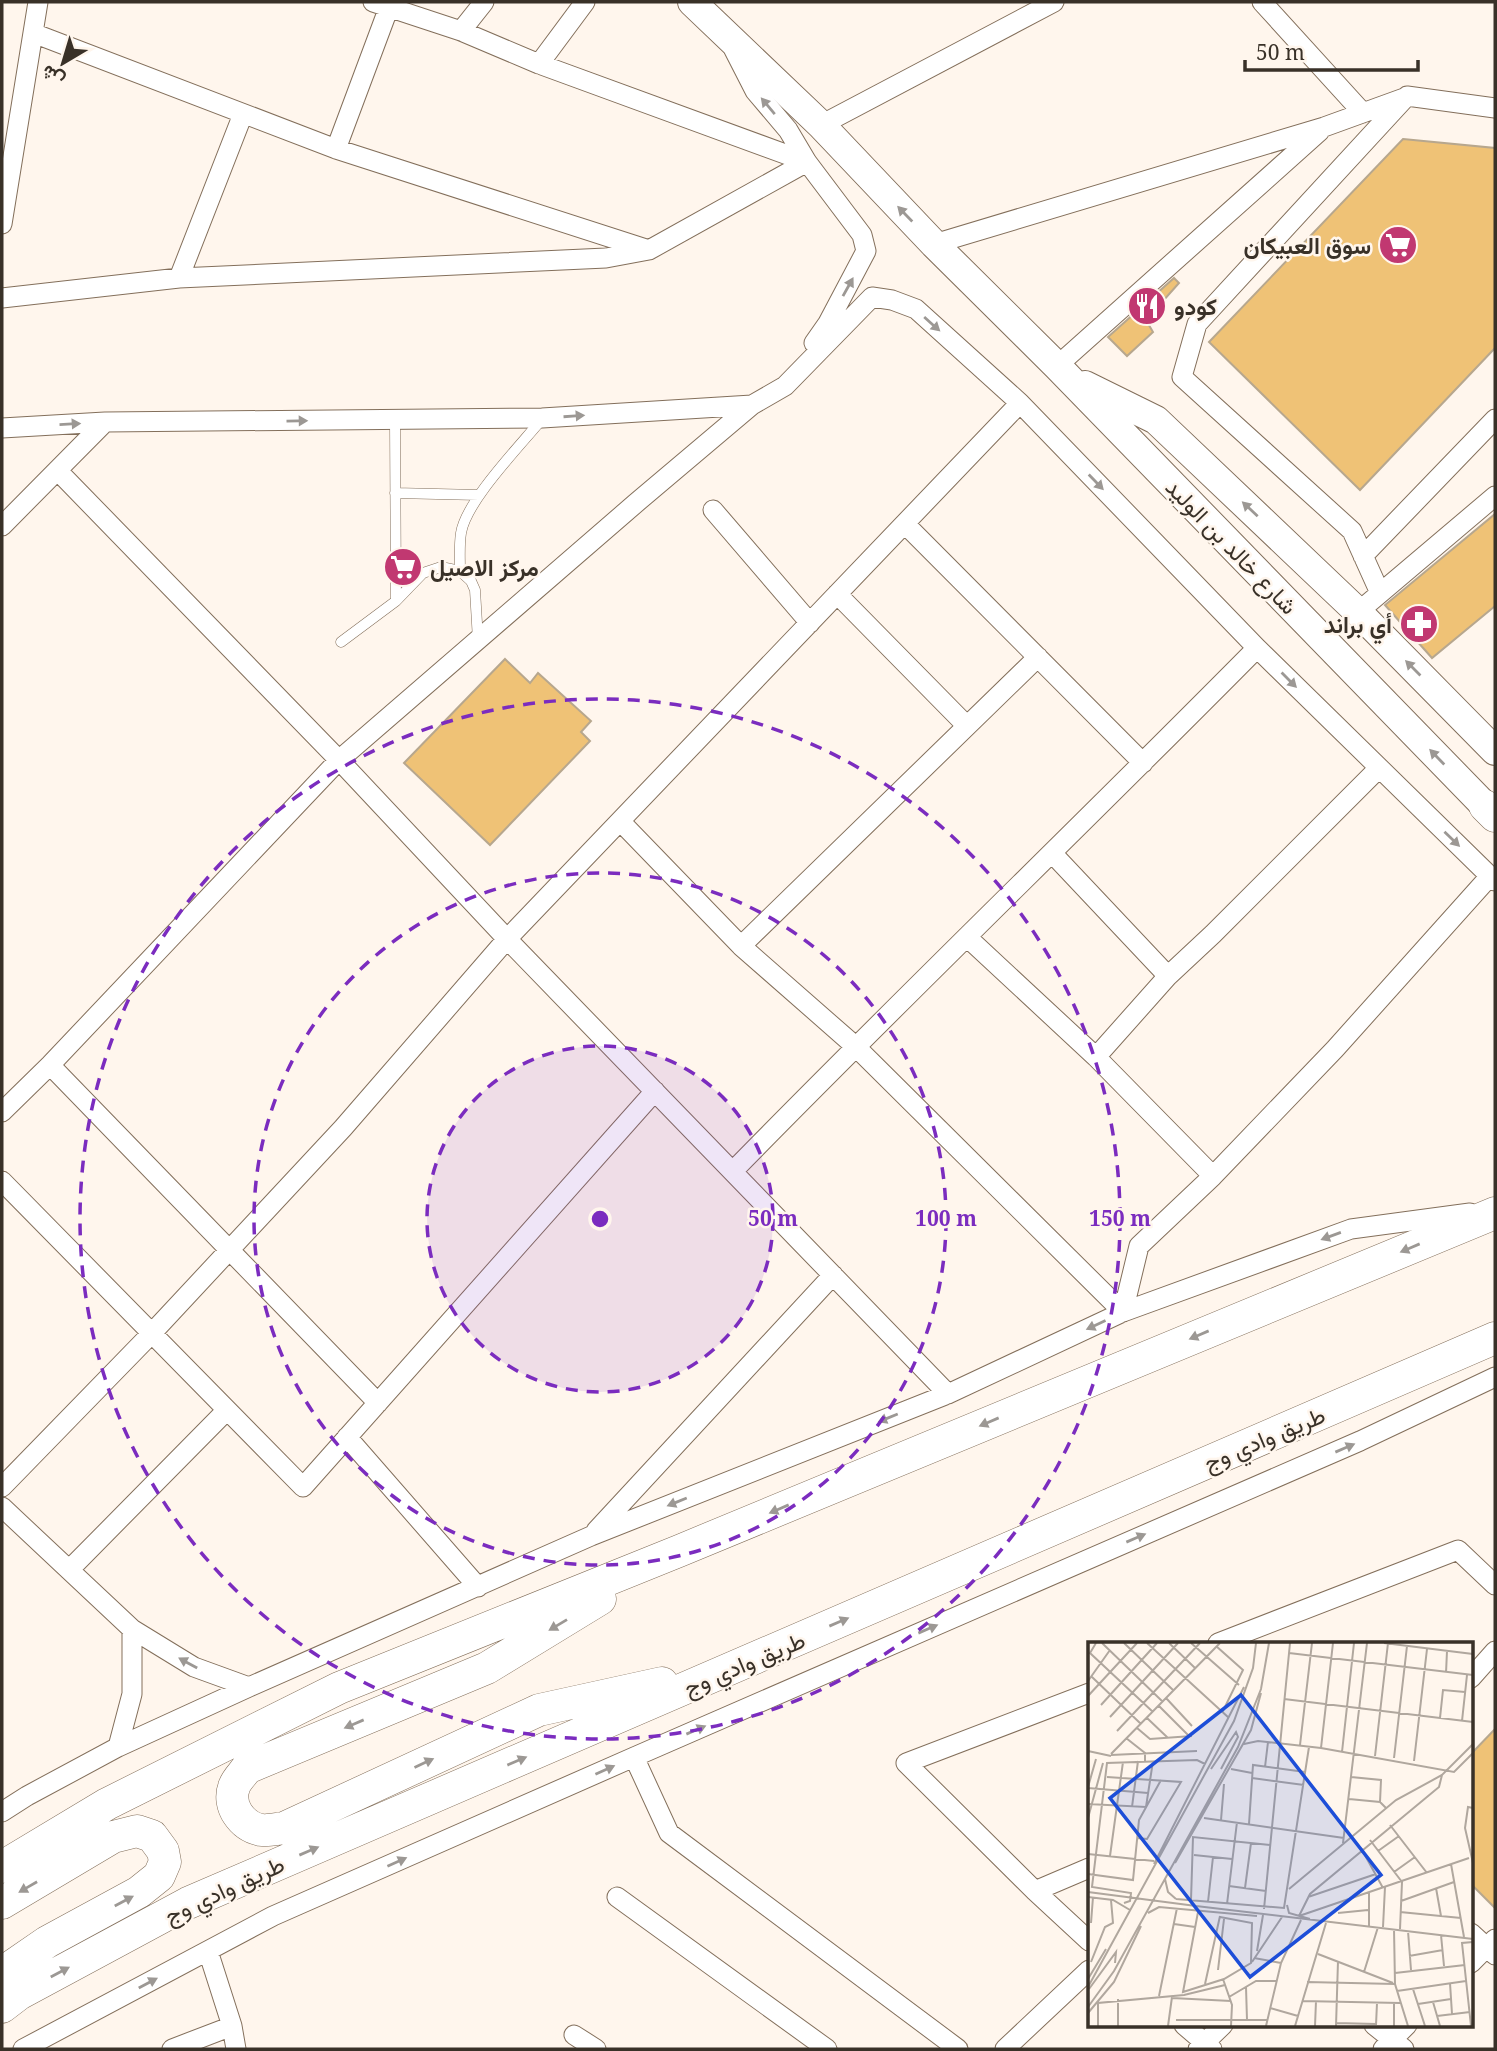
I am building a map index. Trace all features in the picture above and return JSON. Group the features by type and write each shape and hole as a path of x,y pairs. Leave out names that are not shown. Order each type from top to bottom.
{"main road":[{"path":"2,1867 107,1804 310,1701 679,1551 1495,1211"},
{"name":"طريق وادي وج","path":"2,2007 19,1994 188,1903 1495,1338"},
{"path":"679,1551 487,1668 247,1768 234,1784 231,1799 236,1813 250,1827 264,1831 284,1828 539,1710 731,1668"},
{"path":"2,1903 113,1837 136,1831 152,1836 163,1851 165,1862 159,1875 139,1892 47,1942 2,1973"}],"street":[{"path":"2,224 38,2"},
{"path":"461,31 484,2"},
{"path":"539,64 584,2"},
{"name":"شارع خالد بن الوليد","path":"692,2 821,125 934,244 1062,371 1490,811"},
{"path":"821,125 1054,2"},
{"path":"1262,2 1363,113"},
{"path":"336,149 381,4 461,31 539,64 807,162"},
{"path":"33,33 336,149 649,250"},
{"path":"726,34 755,91 788,130 807,162 862,234 866,251 828,323 785,386"},
{"path":"1380,593 1352,531 1182,377 1197,324 1407,96"},
{"path":"934,244 1324,127 1407,96 1495,107"},
{"path":"179,278 243,114"},
{"path":"1324,127 1062,371 1156,421 1358,612 1495,751"},
{"path":"2,298 179,278 606,258 649,250 807,162"},
{"path":"2,1112 50,1065 339,760 752,405 785,386 872,298 892,300 916,310 1020,403 1257,648 1493,878 1213,1176 1139,1246 1123,1312"},
{"path":"2,1487 152,1333 342,1128 507,939 1020,403"},
{"path":"2,428 105,422 542,418 752,405"},
{"path":"1363,556 1495,419"},
{"path":"2,526 105,422"},
{"path":"58,471 948,1394"},
{"path":"1358,612 1495,496"},
{"path":"713,510 810,623"},
{"path":"905,524 1143,763"},
{"path":"837,594 967,726"},
{"path":"733,1171 855,1046 968,938 1257,648"},
{"path":"741,946 1038,657"},
{"path":"1096,1057 1168,976 1379,768"},
{"path":"620,821 741,946 855,1046 1123,1312"},
{"path":"1052,853 1168,976"},
{"path":"968,938 1096,1057 1213,1176"},
{"path":"50,1065 378,1402"},
{"path":"2,1181 303,1487 655,1091"},
{"path":"2,1812 118,1747 249,1687 591,1536 948,1394 1123,1312 1351,1229 1495,1211"},
{"path":"591,1536 833,1275"},
{"path":"23,2049 273,1916 1360,1441 1495,1377"},
{"path":"69,1570 227,1410"},
{"path":"347,1437 478,1587"},
{"path":"2,1507 132,1629 194,1667 249,1687"},
{"path":"1221,1642 1458,1550 1495,1585"},
{"path":"118,1747 132,1693 132,1629"},
{"path":"1472,1677 1495,1651"},
{"path":"1088,1693 906,1763 1088,1940"},
{"path":"634,1757 669,1833 958,2049"},
{"path":"1035,1891 1088,1868"},
{"path":"617,1897 814,2045"},
{"path":"1472,1934 1492,1947 1472,1962"},
{"path":"208,1951 232,2026 236,2049"},
{"path":"1005,2049 1088,1970"},
{"path":"172,2049 232,2026"},
{"path":"1185,2026 1205,2047 1222,2026"},
{"path":"1375,2026 1393,2046 1406,2026"},
{"path":"574,2035 593,2048"}],"lane":[{"path":"460,571 461,532 468,513 479,495 542,418"},
{"path":"395,420 396,601"},
{"path":"395,493 479,495"},
{"path":"341,642 396,601 423,573 441,567 460,571 471,581 475,590 478,640"}],"building":[{"name":"سوق العبيكان","path":"1403,139 1495,148 1495,348 1360,490 1209,342"},
{"name":"كودو","path":"1174,278 1179,283 1146,320 1153,332 1127,356 1108,337"},
{"path":"1495,514 1495,606 1432,658 1385,605"},
{"path":"505,659 530,683 538,673 591,721 581,732 590,741 490,845 404,763"},
{"path":"1495,1729 1495,1908 1472,1885 1472,1753"}],"place":[{"name":"سوق العبيكان","path":"1398,245"},
{"name":"كودو","path":"1147,306"},
{"name":"مركز الاصيل","path":"403,567"},
{"name":"أي براند","path":"1419,624"}]}
